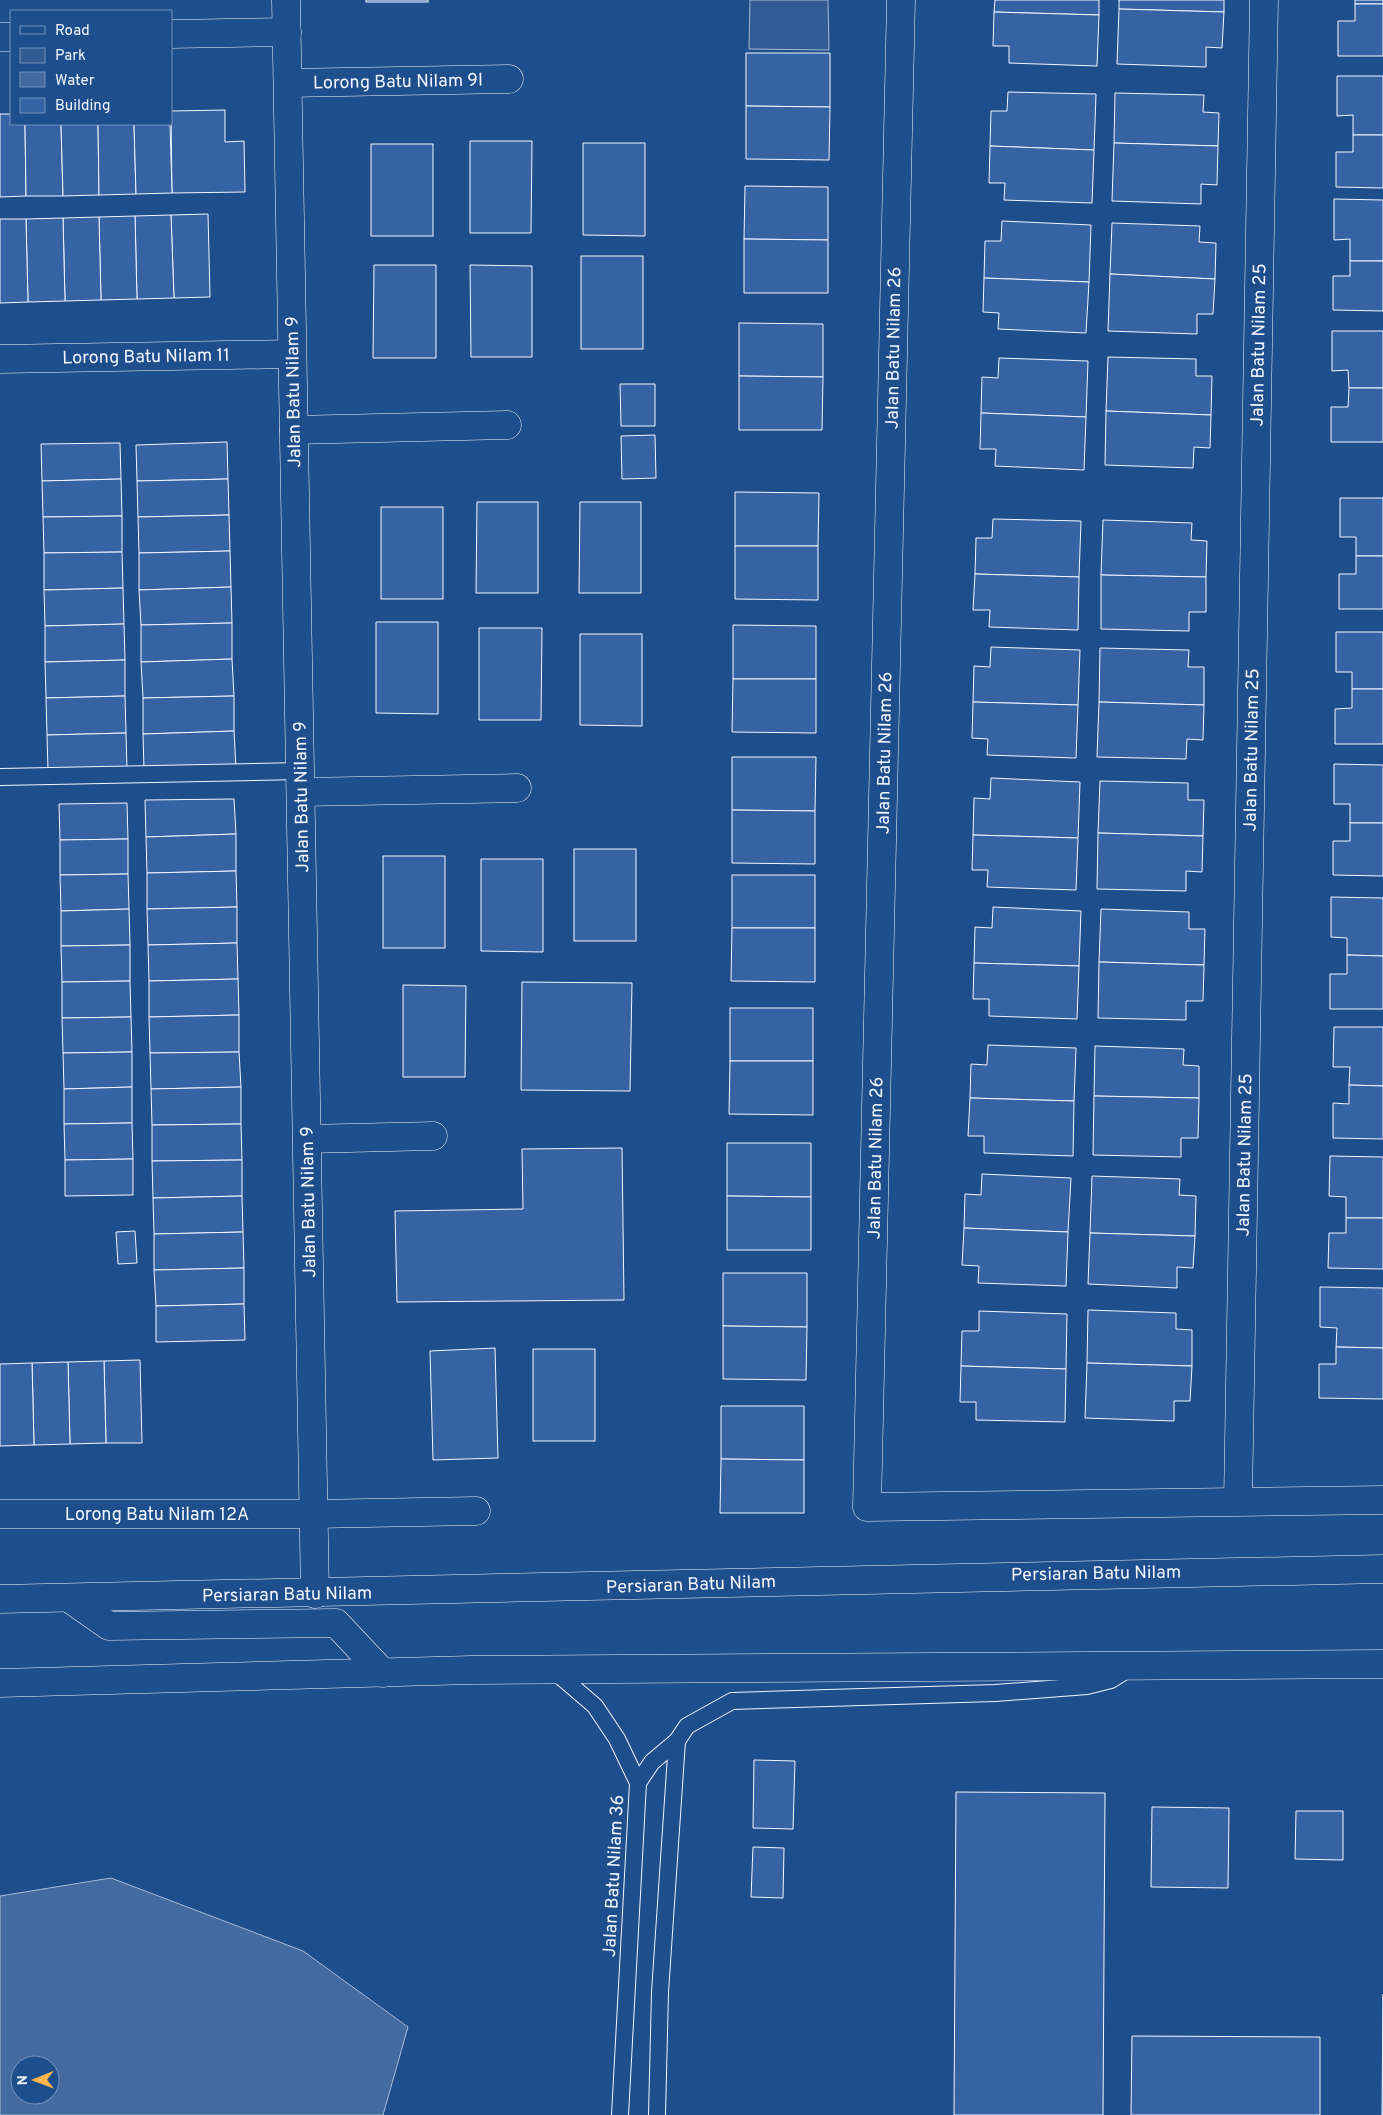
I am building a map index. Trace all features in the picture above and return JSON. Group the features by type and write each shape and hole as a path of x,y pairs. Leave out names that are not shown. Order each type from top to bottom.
{"street":[{"name":"Jalan Batu Nilam 9","path":"286,0 314,1594"},
{"name":"Jalan Batu Nilam 26","path":"901,0 867,1507 1238,1500"},
{"name":"Jalan Batu Nilam 25","path":"1238,1500 1264,0"},
{"path":"172,34 287,32"},
{"name":"Lorong Batu Nilam 9I","path":"288,84 509,79"},
{"name":"Lorong Batu Nilam 11","path":"0,359 292,354"},
{"path":"294,430 507,426"},
{"path":"300,782 517,788"},
{"path":"306,1138 433,1136"},
{"path":"1238,1500 1383,1500"},
{"name":"Lorong Batu Nilam 12A","path":"0,1514 313,1514 476,1510"},
{"name":"Persiaran Batu Nilam","path":"0,1599 314,1594 1069,1573 1383,1569"},
{"path":"69,1598 109,1626 336,1622 383,1673"},
{"path":"0,1683 553,1670 1383,1664"}],"lane":[{"path":"0,777 300,782"},
{"path":"638,1783 652,1762 677,1741 688,1726 732,1701 995,1693 1087,1686 1111,1680 1134,1666"},
{"name":"Jalan Batu Nilam 36","path":"553,1670 595,1706 617,1739 638,1783 620,2115"},
{"path":"657,2115 664,1910 677,1741"}],"green space":[{"path":"750,0 828,0 829,50 749,49"}],"water":[{"path":"111,1878 303,1951 408,2027 383,2115 0,2115 0,1896"}],"building":[{"path":"366,0 428,0 428,2 366,2"},
{"path":"995,0 1099,0 1099,15 994,12"},
{"path":"1119,0 1224,0 1224,12 1119,9"},
{"path":"1355,0 1383,0 1383,4 1355,4"},
{"path":"1355,4 1383,4 1383,56 1338,56 1338,21 1355,21"},
{"path":"1119,9 1224,12 1222,48 1206,47 1206,67 1117,64"},
{"path":"994,12 1099,15 1097,66 1009,63 1009,46 993,46"},
{"path":"746,53 830,53 830,107 746,106"},
{"path":"1337,76 1383,76 1383,135 1353,135 1353,115 1337,116"},
{"path":"1008,92 1096,94 1094,150 990,146 991,111 1007,111"},
{"path":"1115,93 1204,95 1203,112 1219,113 1218,146 1114,143"},
{"path":"746,106 830,107 829,160 746,159"},
{"path":"225,110 225,142 244,141 245,192 172,193 172,111"},
{"path":"0,114 10,114 10,125 25,125 26,196 0,197"},
{"path":"25,125 61,125 63,196 26,196"},
{"path":"61,125 98,125 99,195 63,196"},
{"path":"98,125 134,125 136,194 99,195"},
{"path":"134,125 170,125 172,193 136,194"},
{"path":"1353,135 1383,135 1383,188 1336,187 1336,152 1353,152"},
{"path":"470,141 532,141 531,233 470,233"},
{"path":"583,143 645,143 645,236 583,235"},
{"path":"1114,143 1218,146 1217,185 1201,184 1201,204 1112,201"},
{"path":"371,144 433,144 433,236 371,236"},
{"path":"990,146 1094,150 1092,203 1004,200 1005,183 989,183"},
{"path":"745,186 828,187 828,240 744,239"},
{"path":"1334,199 1383,200 1383,261 1350,261 1350,239 1334,240"},
{"path":"208,214 210,297 174,298 171,215"},
{"path":"171,215 174,298 137,299 135,216"},
{"path":"135,216 137,299 101,300 99,217"},
{"path":"99,217 101,300 65,301 63,218"},
{"path":"63,218 65,301 28,302 26,219"},
{"path":"0,219 26,219 28,302 0,303"},
{"path":"1002,221 1091,225 1089,282 984,278 985,241 1001,241"},
{"path":"1112,223 1200,226 1199,242 1216,243 1215,279 1110,274"},
{"path":"744,239 828,240 828,293 744,293"},
{"path":"581,256 643,256 643,349 581,349"},
{"path":"1350,261 1383,261 1383,311 1333,310 1333,276 1350,276"},
{"path":"374,265 436,265 436,358 373,358"},
{"path":"470,265 532,266 532,357 471,357"},
{"path":"1110,274 1215,279 1213,314 1197,314 1197,334 1108,331"},
{"path":"984,278 1089,282 1086,333 998,329 999,313 983,312"},
{"path":"739,323 823,324 823,377 739,376"},
{"path":"1332,331 1383,331 1383,388 1349,388 1348,370 1332,371"},
{"path":"1108,357 1196,359 1196,376 1212,376 1211,415 1106,411"},
{"path":"999,358 1088,361 1086,417 981,413 982,377 998,378"},
{"path":"739,376 823,377 822,430 739,430"},
{"path":"620,384 655,384 655,426 621,426"},
{"path":"1349,388 1383,388 1383,442 1331,442 1331,407 1348,407"},
{"path":"1106,411 1211,415 1210,448 1194,447 1193,468 1105,465"},
{"path":"981,413 1086,417 1084,470 995,466 996,449 980,449"},
{"path":"655,435 656,478 622,479 621,436"},
{"path":"227,442 228,479 137,481 136,445"},
{"path":"120,443 121,479 42,481 41,444"},
{"path":"121,479 122,516 43,517 42,481"},
{"path":"228,479 229,515 138,517 137,481"},
{"path":"735,492 819,493 818,546 735,546"},
{"path":"1340,498 1383,498 1383,556 1356,556 1356,537 1340,537"},
{"path":"477,502 538,502 538,593 476,593"},
{"path":"580,502 641,502 641,593 579,593"},
{"path":"381,507 443,507 443,599 381,599"},
{"path":"229,515 230,551 139,553 138,517"},
{"path":"122,516 122,552 44,553 43,517"},
{"path":"993,519 1081,521 1079,577 975,574 976,538 992,538"},
{"path":"1103,520 1192,523 1191,540 1207,541 1206,577 1101,575"},
{"path":"735,546 818,546 818,600 735,599"},
{"path":"230,551 231,587 139,590 139,553"},
{"path":"122,552 123,588 44,590 44,553"},
{"path":"1356,556 1383,556 1383,609 1339,609 1339,574 1356,574"},
{"path":"975,574 1079,577 1078,630 989,627 990,610 973,610"},
{"path":"1101,575 1206,577 1206,612 1189,612 1189,631 1101,629"},
{"path":"231,587 232,623 141,625 139,590"},
{"path":"123,588 124,624 45,626 44,590"},
{"path":"376,622 438,622 438,714 376,713"},
{"path":"232,623 232,659 141,662 141,625"},
{"path":"124,624 125,660 45,662 45,626"},
{"path":"733,625 816,626 816,679 733,679"},
{"path":"479,628 542,628 541,720 479,720"},
{"path":"1336,632 1383,632 1383,689 1352,689 1352,672 1336,672"},
{"path":"580,634 642,634 642,726 580,725"},
{"path":"991,647 1080,650 1078,705 973,702 974,666 990,667"},
{"path":"1100,648 1189,650 1188,667 1204,667 1204,705 1099,702"},
{"path":"232,659 234,696 143,698 141,662"},
{"path":"125,660 125,696 46,698 45,662"},
{"path":"733,679 816,679 816,733 732,732"},
{"path":"1352,689 1383,689 1383,744 1335,744 1335,709 1352,708"},
{"path":"125,696 126,733 47,735 46,698"},
{"path":"234,696 234,731 143,734 143,698"},
{"path":"973,702 1078,705 1076,758 987,755 988,739 972,738"},
{"path":"1099,702 1204,705 1203,740 1187,739 1186,759 1097,757"},
{"path":"234,731 236,768 144,770 143,734"},
{"path":"126,733 127,769 48,770 47,735"},
{"path":"732,757 816,757 815,811 732,810"},
{"path":"1334,764 1383,765 1383,823 1350,823 1350,804 1334,804"},
{"path":"991,778 1080,782 1078,838 973,835 974,798 990,799"},
{"path":"1100,781 1188,783 1188,800 1204,800 1203,836 1098,833"},
{"path":"234,799 236,834 146,837 145,800"},
{"path":"127,803 128,839 60,840 59,804"},
{"path":"732,810 815,811 815,864 732,863"},
{"path":"1350,823 1383,823 1383,876 1333,875 1333,841 1350,841"},
{"path":"1098,833 1203,836 1202,872 1186,871 1186,891 1097,889"},
{"path":"236,834 236,871 147,873 146,837"},
{"path":"973,835 1078,838 1076,890 987,887 988,870 972,870"},
{"path":"128,839 128,874 60,875 60,840"},
{"path":"574,849 636,849 636,941 574,941"},
{"path":"383,856 445,856 445,948 383,948"},
{"path":"481,859 543,859 543,952 481,951"},
{"path":"236,871 237,907 147,909 147,873"},
{"path":"128,874 129,909 61,911 60,875"},
{"path":"732,875 815,875 815,928 732,928"},
{"path":"1331,897 1383,898 1383,956 1347,955 1347,938 1331,937"},
{"path":"237,907 237,943 148,945 147,909"},
{"path":"993,907 1081,911 1079,966 974,963 975,927 992,928"},
{"path":"129,909 130,945 61,946 61,911"},
{"path":"1101,909 1189,912 1189,929 1205,929 1204,965 1099,962"},
{"path":"732,928 815,928 815,982 731,981"},
{"path":"237,943 238,979 149,981 148,945"},
{"path":"130,945 130,981 62,982 61,946"},
{"path":"1347,955 1383,956 1383,1009 1330,1009 1330,974 1347,974"},
{"path":"1099,962 1204,965 1203,1001 1186,1001 1186,1020 1098,1018"},
{"path":"974,963 1079,966 1077,1019 989,1016 989,999 973,999"},
{"path":"238,979 239,1015 149,1017 149,981"},
{"path":"130,981 131,1017 62,1018 62,982"},
{"path":"522,982 632,983 630,1091 521,1090"},
{"path":"403,985 466,986 465,1077 403,1077"},
{"path":"730,1008 813,1008 813,1061 730,1061"},
{"path":"239,1015 239,1052 150,1053 149,1017"},
{"path":"131,1017 132,1052 63,1053 62,1018"},
{"path":"1334,1027 1383,1027 1383,1086 1349,1085 1350,1067 1333,1067"},
{"path":"988,1045 1076,1048 1074,1101 970,1098 971,1064 987,1065"},
{"path":"1095,1046 1184,1049 1183,1065 1199,1066 1199,1098 1094,1096"},
{"path":"132,1052 132,1087 64,1089 63,1053"},
{"path":"239,1052 241,1087 151,1089 150,1053"},
{"path":"730,1061 813,1061 813,1115 729,1114"},
{"path":"1349,1085 1383,1086 1383,1139 1333,1138 1333,1103 1349,1104"},
{"path":"132,1087 132,1123 64,1124 64,1089"},
{"path":"241,1087 241,1124 152,1125 151,1089"},
{"path":"1094,1096 1199,1098 1198,1138 1181,1138 1181,1157 1093,1155"},
{"path":"970,1098 1074,1101 1073,1156 984,1153 984,1136 968,1136"},
{"path":"132,1123 133,1159 65,1160 64,1124"},
{"path":"241,1124 242,1160 152,1161 152,1125"},
{"path":"727,1143 811,1143 811,1197 727,1196"},
{"path":"622,1148 624,1300 397,1302 395,1211 523,1209 522,1149"},
{"path":"1330,1156 1383,1157 1383,1218 1346,1218 1346,1197 1329,1196"},
{"path":"133,1159 133,1195 65,1196 65,1160"},
{"path":"242,1160 242,1196 153,1198 152,1161"},
{"path":"982,1174 1071,1178 1068,1232 964,1228 965,1194 981,1195"},
{"path":"1092,1176 1180,1179 1179,1195 1196,1196 1195,1236 1090,1233"},
{"path":"242,1196 243,1232 154,1234 153,1198"},
{"path":"727,1196 811,1197 811,1250 727,1250"},
{"path":"1346,1218 1383,1218 1383,1269 1328,1268 1329,1233 1346,1233"},
{"path":"964,1228 1068,1232 1066,1286 978,1283 979,1266 962,1265"},
{"path":"135,1231 137,1263 118,1264 116,1232"},
{"path":"243,1232 244,1268 154,1270 154,1234"},
{"path":"1090,1233 1195,1236 1193,1268 1177,1267 1177,1288 1088,1284"},
{"path":"244,1268 244,1304 156,1306 154,1270"},
{"path":"723,1273 807,1273 807,1327 723,1326"},
{"path":"1320,1287 1383,1288 1383,1348 1336,1347 1337,1328 1320,1327"},
{"path":"244,1304 245,1340 156,1342 156,1306"},
{"path":"1088,1310 1176,1313 1176,1329 1192,1330 1192,1366 1087,1363"},
{"path":"979,1311 1067,1314 1066,1369 961,1366 962,1331 979,1331"},
{"path":"723,1326 807,1327 806,1380 723,1379"},
{"path":"1336,1347 1383,1348 1383,1399 1319,1398 1319,1364 1336,1364"},
{"path":"495,1348 498,1458 433,1460 430,1351"},
{"path":"533,1349 595,1349 595,1441 533,1441"},
{"path":"140,1360 142,1443 106,1443 104,1361"},
{"path":"104,1361 106,1443 70,1444 68,1362"},
{"path":"68,1362 70,1444 34,1445 32,1363"},
{"path":"32,1363 34,1445 0,1446 0,1364"},
{"path":"1087,1363 1192,1366 1190,1401 1174,1401 1174,1421 1085,1418"},
{"path":"961,1366 1066,1369 1065,1422 976,1420 976,1402 960,1402"},
{"path":"721,1406 804,1406 804,1460 721,1459"},
{"path":"721,1459 804,1460 804,1513 720,1513"},
{"path":"754,1760 795,1761 793,1829 753,1828"},
{"path":"956,1792 1105,1793 1103,2115 954,2115"},
{"path":"1152,1807 1229,1808 1228,1888 1151,1887"},
{"path":"1296,1811 1343,1811 1343,1860 1295,1859"},
{"path":"753,1847 784,1848 783,1898 751,1897"},
{"path":"1383,1994 1383,2115 1382,2115"},
{"path":"1132,2036 1320,2037 1320,2115 1131,2115"}]}
